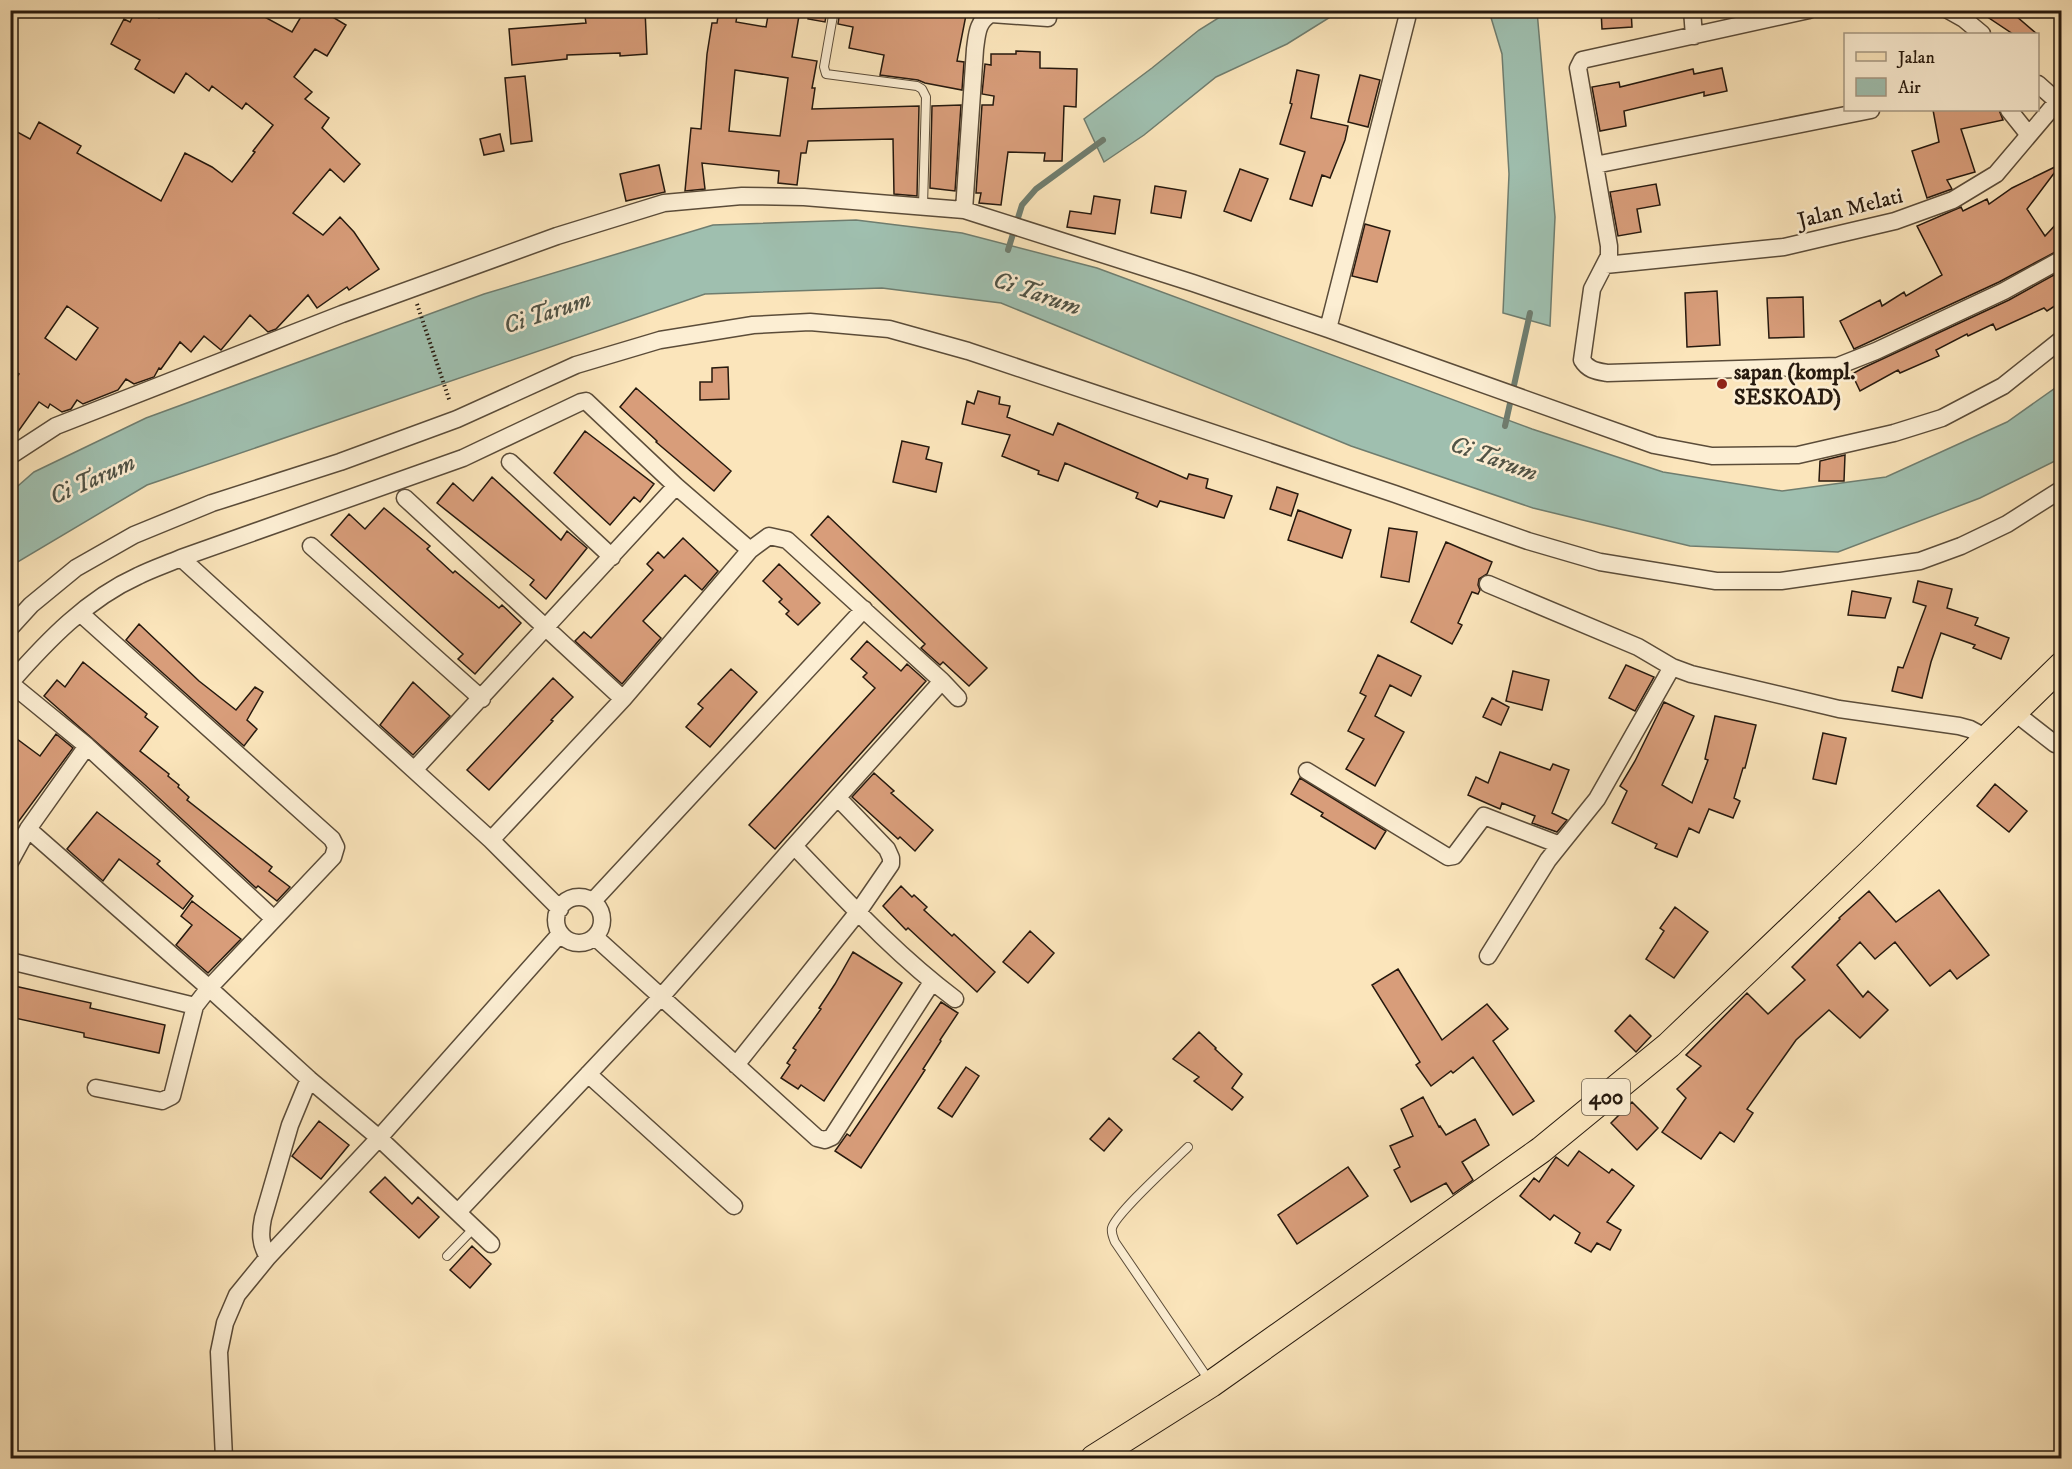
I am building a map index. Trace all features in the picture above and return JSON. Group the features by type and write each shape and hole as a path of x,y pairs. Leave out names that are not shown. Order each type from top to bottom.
{"main road":[{"name":"400","path":"1094,1458 1211,1384 1541,1150 1592,1109 1669,1044 2061,665"}],"street":[{"path":"1692,10 1694,36"},
{"path":"1809,10 1582,60 1578,68 1609,246 1609,256 1592,289 1582,360 1586,366 1607,373 1838,366 1876,351 2004,291 2061,259"},
{"path":"1948,10 1964,19 1981,33"},
{"path":"964,210 977,32 981,22 991,14 1018,13 1048,18"},
{"path":"1328,329 1407,18"},
{"path":"2039,85 2059,99"},
{"name":"Jalan Melati","path":"1605,265 1784,247 1895,221 1953,200 1996,174 2059,99"},
{"path":"1595,165 1866,111"},
{"path":"2010,111 2029,135"},
{"path":"10,456 56,426 320,323 557,236 664,203 742,196 804,197 964,210 1328,329 1654,445 1712,456 1798,455 1894,433 1942,418 2003,386 2061,339"},
{"path":"10,628 32,605 76,568 134,535 212,503 340,462 457,419 576,365 660,340 753,326 810,322 889,329 968,351 1395,494 1527,541 1600,562 1716,581 1782,580 1920,561 1961,546 2007,524 2061,489"},
{"path":"274,919 87,746 11,683 42,646 80,613 137,576 181,558 463,458 586,401 676,486 750,550"},
{"path":"510,462 612,557"},
{"path":"414,770 482,699 676,486"},
{"path":"405,498 623,699"},
{"path":"491,840 623,699 750,550 768,537 775,536 787,540 958,698"},
{"path":"310,546 482,699"},
{"path":"181,558 491,840 560,909"},
{"path":"1488,584 1638,647 1672,668 1691,674 1839,709 1959,726 1987,738"},
{"path":"593,902 864,609"},
{"path":"80,613 332,839 336,847 333,857 209,988 195,1006 172,1096 162,1101 96,1088"},
{"path":"1488,956 1548,860 1598,799 1672,668"},
{"path":"458,1212 661,997 942,681"},
{"path":"2014,712 2055,744 2061,745"},
{"path":"10,862 28,829 87,746"},
{"path":"1307,771 1448,857 1454,856 1484,816 1560,845"},
{"path":"736,1065 858,912 891,864 887,849 838,798"},
{"path":"28,829 379,1138 491,1244"},
{"path":"794,846 858,912 932,982 955,999"},
{"path":"577,897 593,902 601,915 600,930 595,937 581,944 566,939 560,934 556,918 560,909 570,899 577,897"},
{"path":"224,1458 219,1352 225,1323 237,1295 267,1257 379,1138 560,934"},
{"path":"595,937 817,1138 825,1140 832,1137 932,982"},
{"path":"10,961 195,1006"},
{"path":"588,1074 734,1206"},
{"path":"267,1257 262,1247 260,1232 263,1218 290,1125 309,1078"}],"lane":[{"path":"834,10 824,67 826,74 917,86 922,89 926,97 923,206"},
{"path":"1188,1147 1133,1202 1113,1225 1112,1233 1115,1242 1211,1384"},
{"path":"447,1256 474,1228"}],"path":[{"path":"416,302 453,411"}],"water":[{"path":"1231,10 1340,11 1287,44 1216,77 1144,135 1104,162 1084,119 1199,30"},
{"path":"1489,11 1537,11 1555,217 1550,326 1503,313 1509,174 1502,54"},
{"name":"Ci Tarum","path":"856,220 962,233 1097,268 1532,429 1663,472 1782,491 1886,477 2007,422 2061,384 2061,458 1980,498 1838,552 1690,546 1533,508 1351,446 1001,303 882,288 705,294 147,485 11,566 11,492 34,472 146,418 484,294 713,225"}],"building":[{"path":"136,10 145,10 159,18 163,10 252,10 292,32 305,10 321,10 346,25 327,56 315,49 294,77 312,92 305,99 329,118 322,128 360,164 344,182 330,169 293,213 323,235 340,217 354,232 379,269 349,290 347,287 317,308 308,295 276,329 268,332 250,315 221,350 204,336 191,352 180,342 154,377 134,384 126,379 118,390 83,404 77,400 71,409 62,412 50,404 48,408 39,402 10,443 10,387 19,374 10,368 10,128 30,139 39,122 81,146 77,153 161,201 185,153 212,167 232,182 273,125 246,103 242,109 212,86 209,91 186,73 174,93 135,69 140,60 111,44 124,19 130,22","holes":["67,306 98,328 76,360 45,338"]},
{"path":"584,10 645,10 647,54 567,55 567,59 512,65 509,29 586,23"},
{"path":"719,10 738,10 736,22 766,27 769,10 800,10 792,57 817,61 812,88 815,88 812,109 919,106 917,196 894,194 893,139 808,141 806,153 801,153 797,185 778,183 779,171 702,163 705,189 685,191 691,128 701,129 707,54 712,23 717,23","holes":["735,70 788,78 780,136 729,131"]},
{"path":"809,10 827,10 825,22 808,19"},
{"path":"840,10 967,10 957,61 964,62 962,90 918,80 880,75 884,55 849,48 853,27 838,24"},
{"path":"1601,10 1631,10 1632,27 1602,29"},
{"path":"1977,10 2009,10 2036,33 2012,33"},
{"path":"1016,51 1040,52 1040,68 1077,69 1076,107 1064,106 1062,161 1044,161 1045,153 1008,152 1001,205 979,203 981,193 976,193 982,105 993,105 994,96 982,94 985,64 991,65 991,54 1016,54"},
{"path":"1722,68 1727,91 1704,96 1704,92 1624,111 1626,126 1600,131 1592,87 1619,82 1620,87 1693,69 1694,74"},
{"path":"1297,70 1319,75 1311,118 1348,126 1330,178 1322,175 1312,206 1290,199 1305,152 1280,144 1292,104 1290,103"},
{"path":"1360,75 1380,80 1368,127 1348,122"},
{"path":"525,76 532,141 511,144 505,78"},
{"path":"961,105 955,191 930,188 932,106"},
{"path":"1933,111 1999,111 2003,120 1961,129 1975,172 1947,180 1952,189 1927,198 1912,151 1939,142"},
{"path":"500,134 504,151 484,155 480,139"},
{"path":"2061,164 2027,209 2045,236 2061,219 2061,249 1999,282 1854,349 1840,321 1880,300 1882,306 1904,292 1906,296 1942,275 1917,226 1961,207 1963,211 1987,199 1989,204 2012,188"},
{"path":"659,165 665,192 626,201 620,174"},
{"path":"1240,169 1268,179 1251,221 1224,211"},
{"path":"1656,184 1660,205 1637,209 1641,232 1618,236 1610,192"},
{"path":"1155,186 1186,191 1181,218 1151,213"},
{"path":"1094,196 1120,200 1115,234 1067,227 1070,211 1091,214"},
{"path":"1365,224 1390,231 1377,282 1352,276"},
{"path":"2061,271 2061,302 2047,311 2044,308 1996,330 1993,324 1968,336 1967,334 1936,350 1939,356 1900,373 1898,370 1860,391 1852,374 2009,300"},
{"path":"1717,291 1720,345 1687,347 1685,293"},
{"path":"1803,297 1804,337 1769,338 1767,298"},
{"path":"728,367 729,399 700,400 700,382 712,382 712,368"},
{"path":"636,388 731,471 714,491 656,442 620,407"},
{"path":"978,391 1000,397 999,404 1010,406 1007,417 1053,435 1058,423 1187,479 1189,474 1208,479 1206,488 1232,496 1224,518 1160,501 1157,507 1136,498 1138,493 1065,463 1058,481 1002,456 1010,435 962,424 967,401 974,404"},
{"path":"585,431 654,484 640,502 634,497 610,525 554,473"},
{"path":"902,441 929,447 926,459 942,463 936,492 893,482"},
{"path":"1845,455 1844,481 1819,481 1820,461"},
{"path":"492,477 561,540 567,531 587,548 546,599 530,585 534,580 437,503 453,483 473,501"},
{"path":"1277,487 1298,494 1291,516 1270,509"},
{"path":"384,508 430,546 427,549 453,573 455,571 499,608 502,605 521,623 475,674 458,659 463,654 331,535 349,514 365,529"},
{"path":"1298,510 1351,530 1342,558 1288,540"},
{"path":"828,516 987,668 969,686 943,662 940,665 921,648 925,644 811,535"},
{"path":"1389,528 1417,532 1409,582 1381,577"},
{"path":"683,538 718,571 702,590 685,575 643,621 661,638 622,684 575,641 584,632 591,638 653,570 647,564 658,552 664,558"},
{"path":"1446,542 1492,562 1487,574 1479,579 1478,594 1472,592 1458,623 1462,625 1452,644 1411,622"},
{"path":"779,564 820,603 798,625 786,614 789,611 779,602 782,599 763,581"},
{"path":"1918,581 1952,589 1947,608 1978,618 1975,625 2009,638 2001,659 1973,648 1975,645 1941,633 1922,698 1892,691 1898,667 1903,668 1926,606 1913,602"},
{"path":"1852,591 1891,598 1885,618 1848,615"},
{"path":"139,624 199,681 236,710 255,687 263,692 247,720 257,729 244,746 126,640"},
{"path":"867,641 901,671 907,664 926,681 775,849 749,825 875,688 863,677 867,673 851,659"},
{"path":"1378,655 1421,676 1411,696 1390,685 1375,716 1404,732 1375,786 1346,769 1364,739 1348,731 1366,696 1360,693"},
{"path":"83,662 147,714 145,717 158,727 140,751 169,774 168,776 189,797 187,800 272,867 269,871 290,887 277,901 258,886 256,888 145,785 44,696 57,680 65,687"},
{"path":"1626,665 1654,677 1635,711 1609,698"},
{"path":"731,669 757,692 710,747 686,727 703,708 698,704"},
{"path":"1513,671 1549,680 1542,710 1506,701"},
{"path":"553,678 573,697 489,790 467,770"},
{"path":"413,682 450,716 413,755 380,725"},
{"path":"1492,698 1509,707 1501,725 1483,717"},
{"path":"1664,702 1694,716 1662,785 1692,803 1708,760 1705,759 1715,716 1756,725 1745,768 1743,768 1734,798 1740,801 1733,818 1709,809 1699,833 1689,828 1677,857 1655,848 1657,844 1612,823 1627,791 1620,786"},
{"path":"1823,733 1846,738 1836,784 1813,779"},
{"path":"56,734 73,748 10,833 10,748 17,739 40,756"},
{"path":"1500,752 1550,770 1553,764 1569,770 1552,813 1567,820 1557,832 1532,823 1535,816 1502,803 1500,809 1468,795 1476,777 1488,783"},
{"path":"874,773 894,791 891,793 933,830 915,851 900,837 898,839 852,797"},
{"path":"1300,778 1386,831 1375,849 1321,816 1323,813 1291,794"},
{"path":"1995,784 2027,811 2009,832 1977,806"},
{"path":"97,812 160,861 157,864 193,896 183,909 119,859 103,881 67,849"},
{"path":"901,886 927,907 924,910 952,936 954,934 995,972 977,992 908,928 906,930 883,906"},
{"path":"1939,890 1989,955 1957,979 1950,970 1930,986 1895,942 1875,959 1860,942 1837,965 1863,997 1868,991 1888,1010 1860,1038 1829,1010 1796,1040 1747,1109 1753,1113 1734,1142 1720,1132 1701,1159 1662,1132 1686,1098 1677,1089 1701,1066 1686,1055 1747,993 1768,1014 1805,980 1792,967 1839,918 1869,891 1896,922"},
{"path":"192,901 241,939 208,973 176,945 192,925 181,916"},
{"path":"1675,907 1708,932 1674,978 1646,959 1664,931 1660,928"},
{"path":"1030,931 1054,953 1028,983 1003,962"},
{"path":"853,952 902,983 824,1101 801,1085 798,1089 781,1078 796,1050 793,1048 821,1009 819,1008"},
{"path":"1398,969 1442,1040 1487,1004 1508,1029 1493,1041 1534,1101 1513,1115 1473,1057 1453,1073 1451,1071 1431,1086 1416,1065 1420,1062 1372,985"},
{"path":"10,985 91,1003 90,1008 165,1025 159,1053 84,1037 84,1033 10,1017"},
{"path":"941,1002 958,1013 923,1069 925,1070 861,1168 835,1151 847,1134 850,1136"},
{"path":"1630,1015 1651,1036 1636,1052 1615,1031"},
{"path":"1199,1032 1242,1074 1232,1088 1243,1097 1232,1110 1194,1081 1199,1077 1173,1059"},
{"path":"966,1067 979,1076 952,1117 938,1108"},
{"path":"1423,1097 1439,1127 1446,1135 1475,1119 1489,1145 1462,1162 1473,1180 1453,1194 1446,1183 1411,1202 1394,1170 1400,1167 1390,1146 1413,1136 1401,1109"},
{"path":"1632,1102 1658,1128 1637,1150 1611,1123"},
{"path":"1109,1118 1122,1130 1104,1151 1090,1139"},
{"path":"319,1121 349,1145 321,1179 292,1156"},
{"path":"1579,1151 1609,1173 1612,1169 1634,1186 1607,1222 1621,1230 1610,1250 1597,1243 1591,1252 1575,1243 1580,1233 1554,1215 1550,1220 1520,1196 1534,1178 1539,1182 1556,1157 1568,1166"},
{"path":"1348,1167 1368,1196 1297,1244 1278,1215"},
{"path":"385,1177 412,1204 418,1197 439,1217 419,1238 370,1192"},
{"path":"472,1246 491,1264 470,1288 450,1270"}],"waterway":[{"path":"1008,250 1022,205 1036,189 1103,140"},
{"path":"1505,426 1530,313"}],"place":[{"name":"sapan (kompl. SESKOAD)","path":"1722,384"}]}
